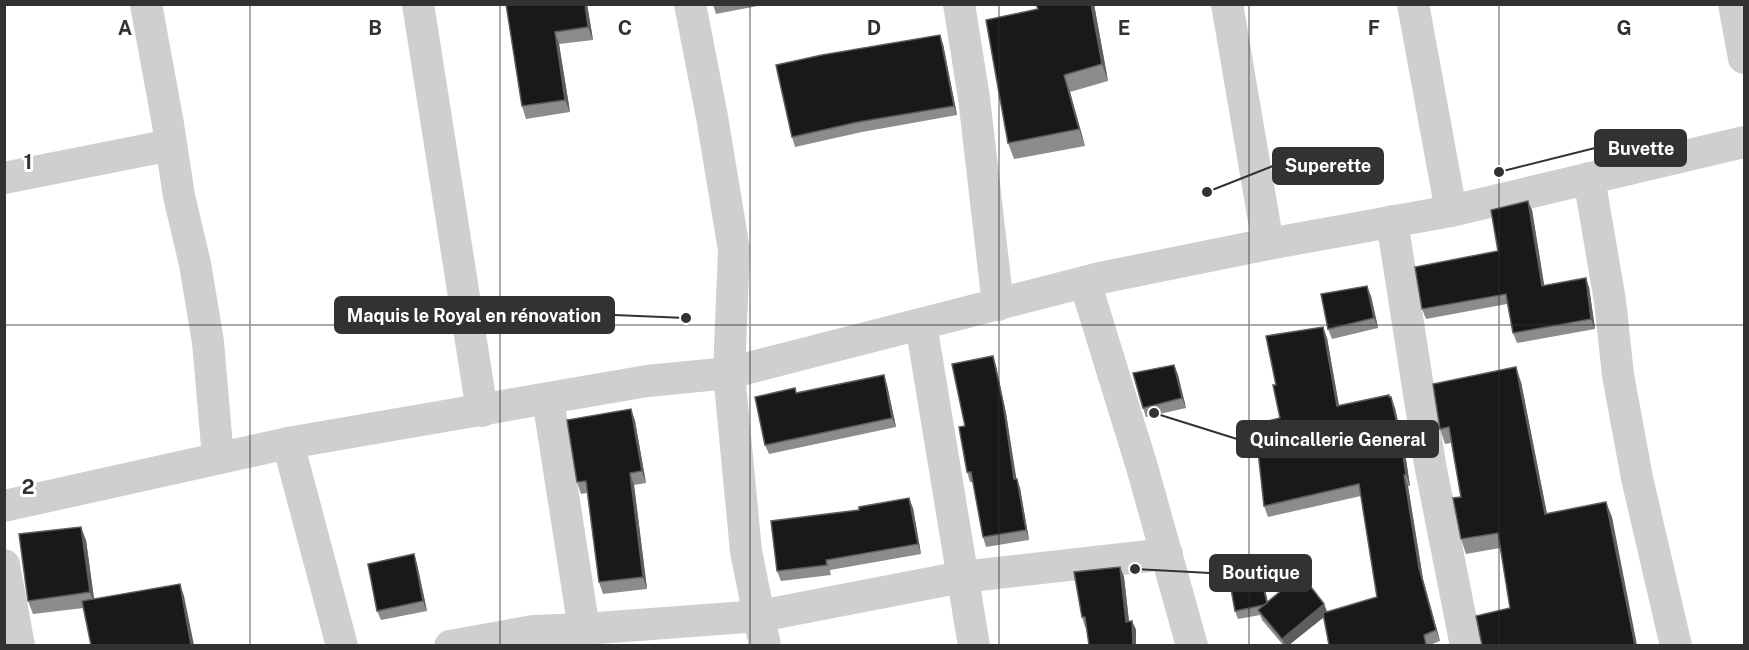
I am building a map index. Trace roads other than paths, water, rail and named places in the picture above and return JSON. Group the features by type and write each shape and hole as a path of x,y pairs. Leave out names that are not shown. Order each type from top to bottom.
{"street":[{"path":"146,4 179,196 195,264 208,342 218,458"},
{"path":"418,4 482,411"},
{"path":"690,4 734,250 729,373 746,551 762,631"},
{"path":"959,4 974,99 998,305"},
{"path":"1227,4 1268,244"},
{"path":"1413,4 1451,211"},
{"path":"1734,4 1744,58"},
{"path":"4,506 288,443 648,381 729,373 1085,282 1268,244 1451,211 1744,141"},
{"path":"4,178 171,145"},
{"path":"1589,178 1610,301 1618,375 1637,478 1676,645"},
{"path":"1392,221 1430,464 1466,645"},
{"path":"1085,282 1142,468 1192,645"},
{"path":"921,324 974,645"},
{"path":"548,399 584,629"},
{"path":"288,443 342,645"},
{"path":"450,645 533,631 584,629 762,631 962,578 1167,554"},
{"path":"4,565 19,645"}],"place":[{"name":"Buvette","path":"1499,172"},
{"name":"Superette","path":"1207,192"},
{"name":"Maquis le Royal en rénovation","path":"686,318"},
{"name":"Quincallerie General","path":"1154,413"},
{"name":"Boutique","path":"1135,569"}]}
